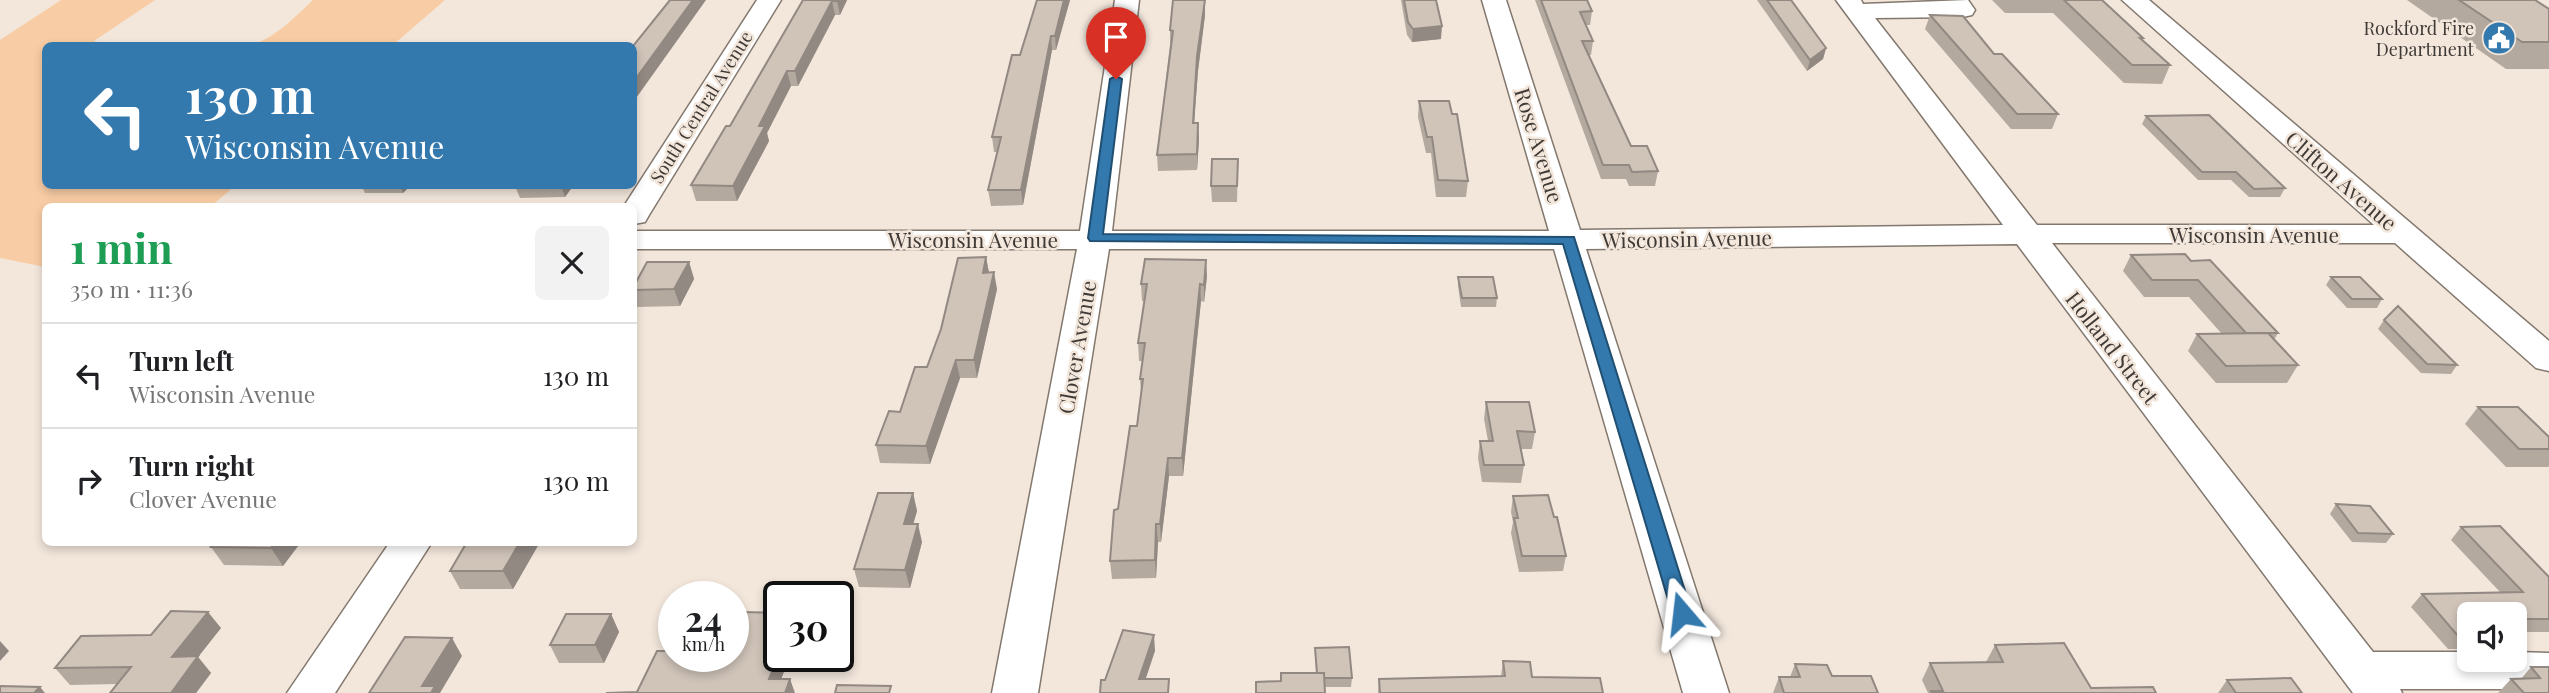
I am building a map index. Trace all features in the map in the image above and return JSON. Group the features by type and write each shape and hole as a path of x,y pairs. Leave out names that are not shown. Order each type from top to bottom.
{"street":[{"name":"South Central Avenue","path":"637,210 769,0"},
{"name":"Clover Avenue","path":"1015,693 1095,238 1127,0"},
{"name":"Rose Avenue","path":"1494,0 1706,693"},
{"path":"1852,6 1907,5 1963,10 1955,0"},
{"name":"Clifton Avenue","path":"2134,0 2549,360"},
{"name":"Holland Street","path":"1852,6 2370,681"},
{"name":"Wisconsin Avenue","path":"637,240 1569,240 2027,234 2404,234"},
{"path":"310,693 409,546"},
{"path":"2370,681 2549,671"}],"shaded area":[{"path":"61,0 155,0 94,41 97,42 42,42 42,189 231,189 215,203 42,203 42,266 0,258 0,40"},
{"path":"313,0 445,0 396,42 260,42 292,20"}],"building":[{"path":"670,0 693,0 637,77 636,42"},
{"path":"803,0 838,0 832,1 795,71 787,71 759,126 765,126 733,186 691,185 726,126 730,126"},
{"path":"1037,0 1064,0 1055,36 1051,36 1021,190 988,190 1001,137 992,137 1012,55 1020,55"},
{"path":"1173,0 1205,0 1197,56 1193,123 1198,123 1197,154 1157,155 1173,31 1170,30"},
{"path":"1404,0 1436,0 1442,26 1413,29 1408,22"},
{"path":"1541,0 1587,0 1592,11 1580,12 1593,41 1582,41 1631,146 1647,146 1658,171 1632,172 1629,165 1603,165"},
{"path":"1767,0 1791,0 1826,48 1810,60"},
{"path":"2064,0 2102,0 2170,65 2132,65"},
{"path":"2459,0 2535,0 2549,9 2549,42 2522,42"},
{"path":"1930,15 1963,16 1994,54 2002,54 2058,114 2017,114"},
{"path":"1419,101 1449,101 1452,114 1457,114 1468,181 1438,180 1432,137 1427,137"},
{"path":"2209,115 2285,188 2254,189 2236,172 2202,172 2146,116"},
{"path":"1212,159 1238,159 1237,186 1211,186"},
{"path":"2185,254 2191,261 2210,260 2278,333 2246,333 2198,280 2152,280 2131,255"},
{"path":"986,257 983,273 994,272 974,360 956,360 926,446 876,445 889,411 900,412 915,367 927,367 941,329 958,258"},
{"path":"1145,259 1206,260 1204,285 1200,284 1182,458 1168,458 1160,524 1156,524 1155,560 1110,561 1114,510 1118,509 1130,426 1137,426 1143,379 1140,379 1145,343 1138,343 1147,284 1141,284"},
{"path":"647,262 689,262 674,289 637,290 637,280"},
{"path":"1458,277 1493,277 1497,298 1462,298"},
{"path":"2331,277 2360,277 2382,299 2352,299"},
{"path":"2398,306 2457,365 2427,364 2384,320"},
{"path":"2268,333 2298,365 2226,366 2197,334"},
{"path":"1486,402 1529,402 1535,432 1517,431 1524,465 1484,465 1480,441 1493,441"},
{"path":"2478,407 2518,407 2549,437 2549,449 2519,449"},
{"path":"878,493 913,493 904,524 918,524 905,570 854,569"},
{"path":"1548,495 1554,517 1557,517 1566,556 1522,556 1514,518 1518,518 1513,496"},
{"path":"2336,504 2370,506 2393,534 2358,533"},
{"path":"2500,526 2549,577 2549,619 2527,619 2527,602 2457,602 2457,635 2422,594 2523,592 2461,527"},
{"path":"212,546 272,546 271,548"},
{"path":"465,546 518,546 503,571 450,571"},
{"path":"171,611 208,612 172,657 198,656 171,693 110,693 131,667 55,668 81,636 151,635"},
{"path":"749,612 763,613 763,672 772,672 769,679 790,679 785,693 606,693 637,692 657,651 658,672 749,672"},
{"path":"566,614 611,614 595,645 550,645"},
{"path":"1123,630 1154,635 1139,679 1169,679 1168,693 1100,693 1101,680 1105,680"},
{"path":"405,637 452,638 422,686 435,686 431,693 369,693"},
{"path":"2064,643 2091,688 2153,687 2156,693 1931,691 1943,691 1930,663 2003,662 1995,645"},
{"path":"1349,647 1352,678 1324,678 1324,673 1317,673 1315,648"},
{"path":"1503,661 1530,662 1532,677 1600,678 1603,693 1380,693 1379,679 1505,676"},
{"path":"1795,664 1827,665 1832,676 1871,676 1878,693 1784,693 1779,677 1800,677"},
{"path":"2531,667 2549,667 2549,693 2524,693 2511,679 2540,678"},
{"path":"1281,673 1324,673 1325,693 1256,693 1256,682 1281,681"},
{"path":"2291,678 2302,693 2236,693 2227,680"},
{"path":"837,685 891,686 889,693 835,693"},
{"path":"0,686 40,687 34,693 0,693"}],"place":[{"name":"Rockford Fire Department","path":"2499,38"}],"route":[{"path":"1116,79 1095,238 1569,240 1682,613"}]}
